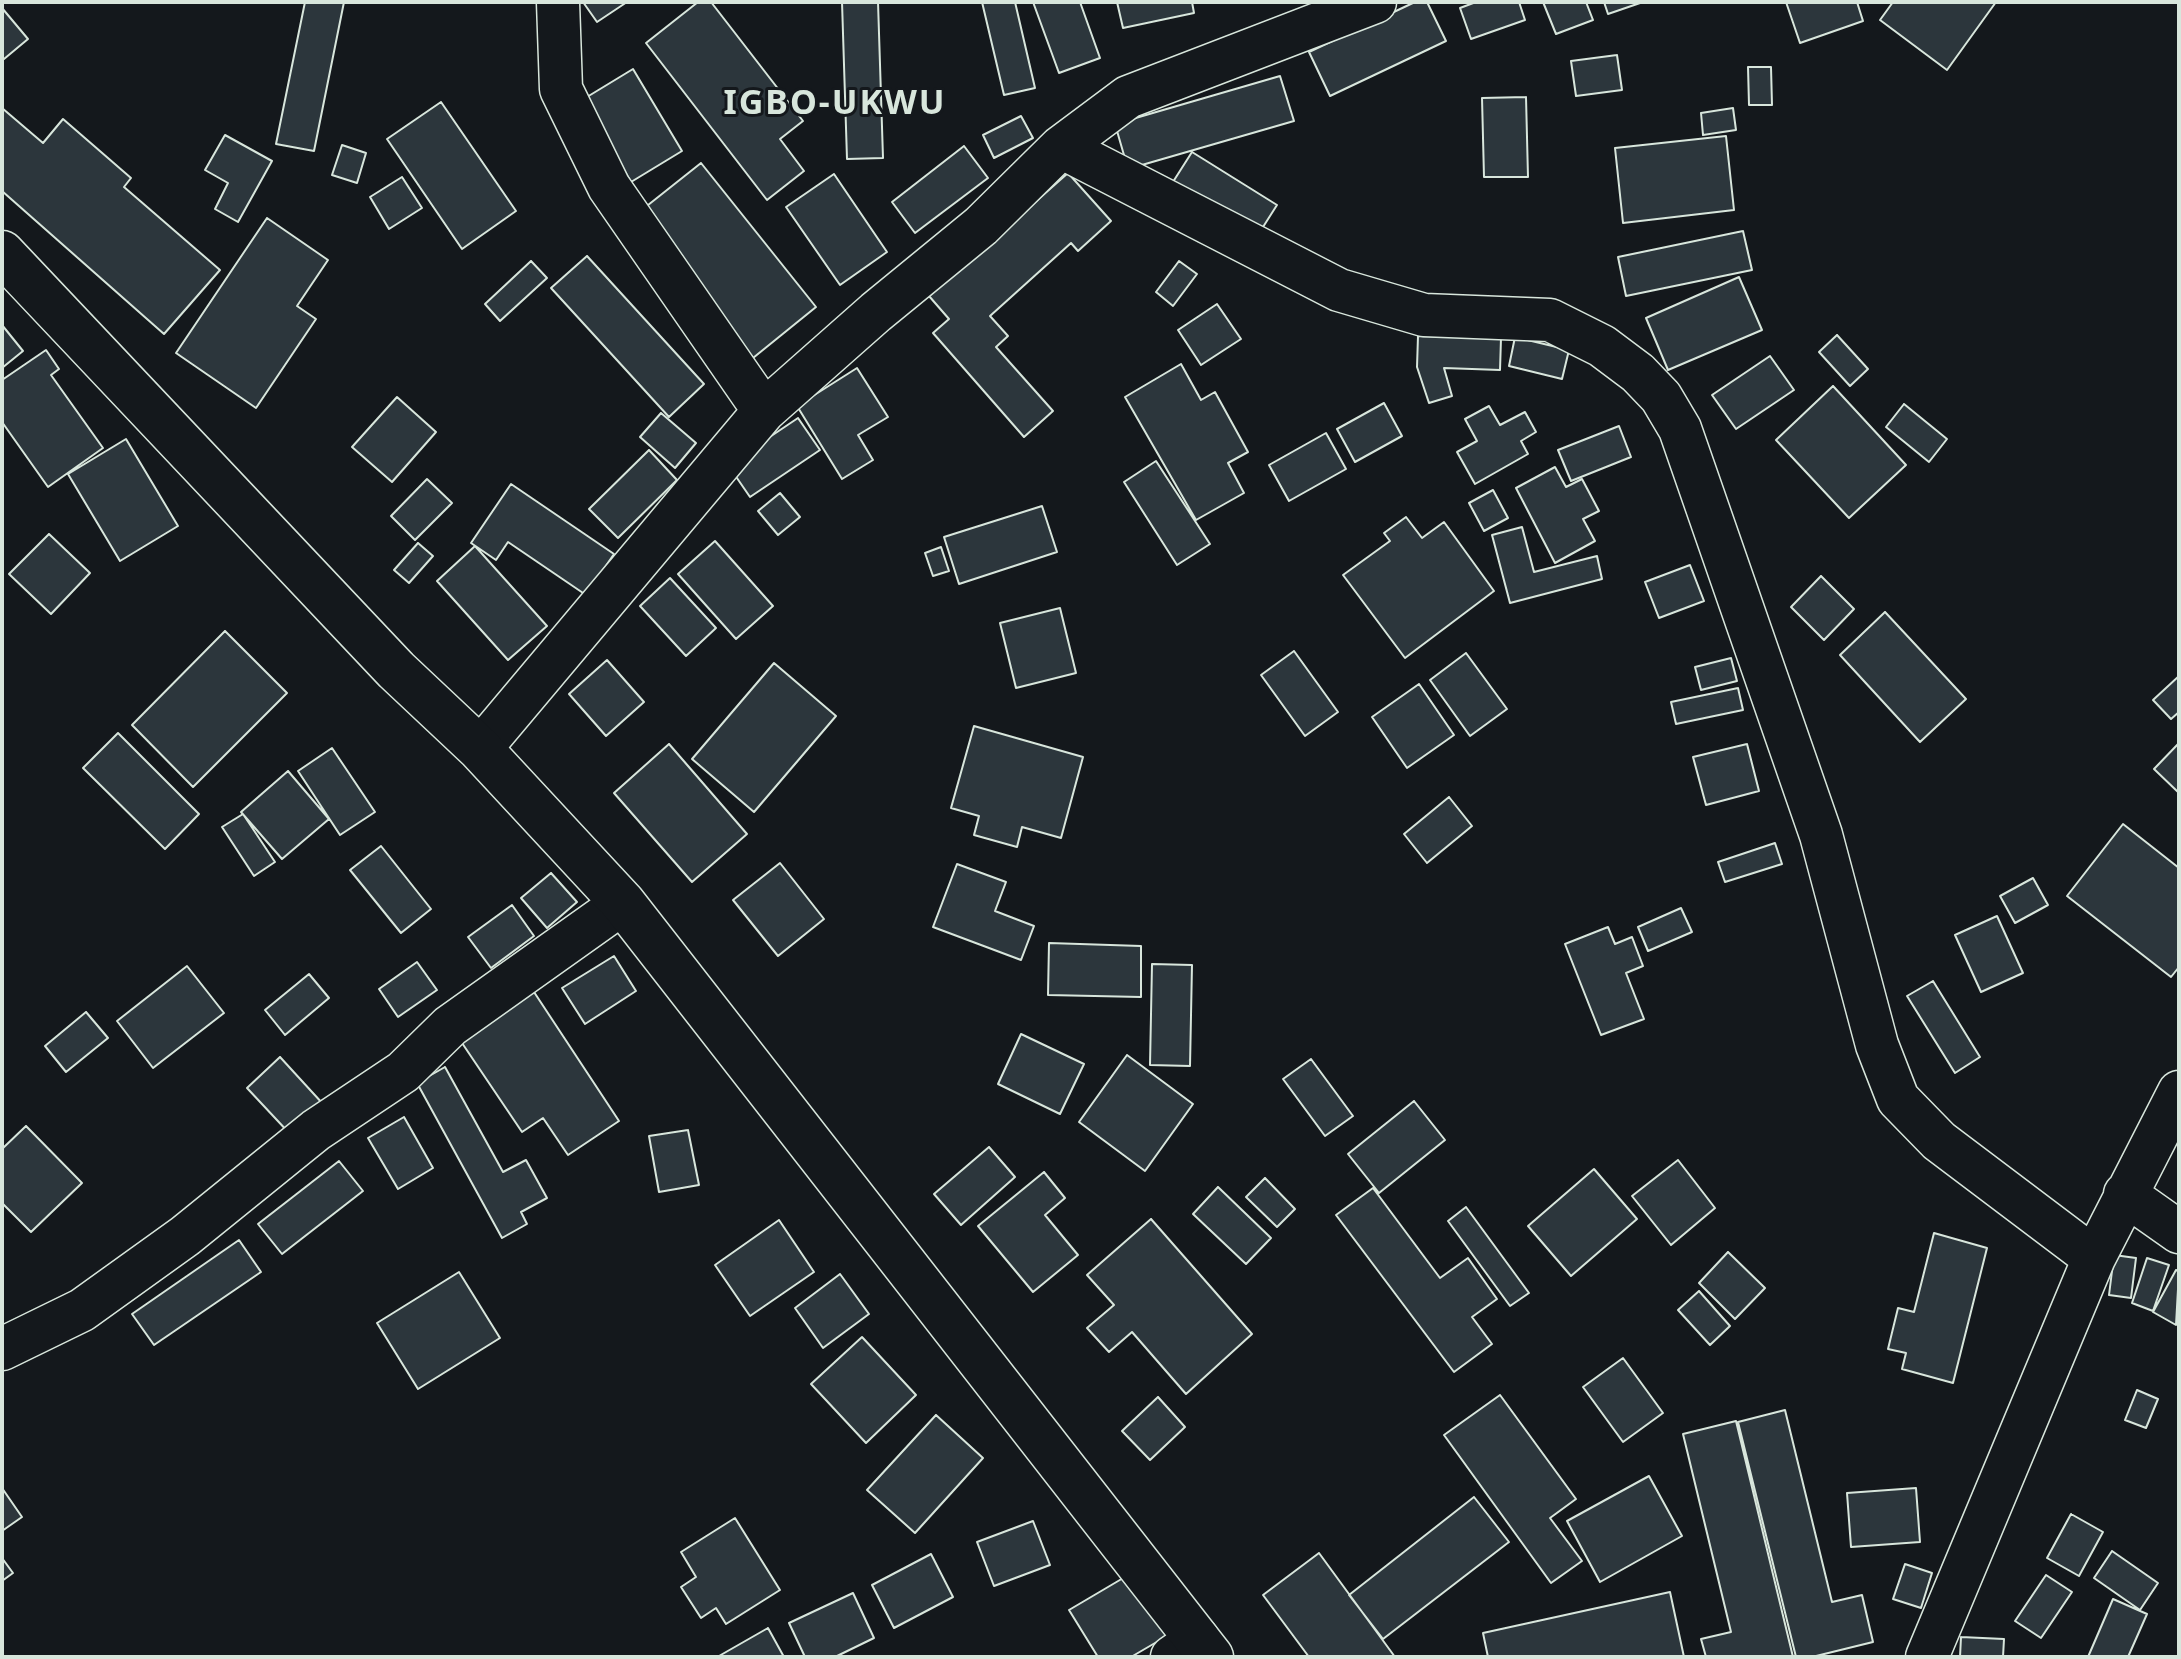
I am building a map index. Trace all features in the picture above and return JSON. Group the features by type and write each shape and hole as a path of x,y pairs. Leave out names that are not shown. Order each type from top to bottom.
{"main road":[{"path":"2,253 396,670 480,749 623,903 1193,1651"}],"street":[{"path":"558,2 561,89 609,187 764,411"},
{"path":"480,749 764,411 981,226 1061,147 1128,97 1375,2"},
{"path":"1061,147 1339,290 1424,315 1550,320 1602,346 1638,373 1661,397 1680,429 1821,835 1877,1045 1898,1099 1939,1141 2094,1258"},
{"path":"2,1349 82,1310 185,1236 316,1130 403,1072 450,1026 623,903"},
{"path":"1927,1657 2094,1258 2179,1092"},
{"path":"2125,1194 2179,1232"}],"building":[{"path":"305,2 344,2 314,151 276,144"},
{"path":"583,2 627,2 597,22"},
{"path":"698,2 711,2 803,121 780,139 804,171 767,200 646,43"},
{"path":"842,2 878,2 883,158 847,159"},
{"path":"982,2 1015,2 1035,88 1004,95"},
{"path":"1033,2 1080,2 1100,58 1059,73"},
{"path":"1117,2 1192,2 1194,13 1123,28"},
{"path":"1415,2 1427,2 1446,41 1330,96 1309,52"},
{"path":"1476,2 1519,2 1525,20 1471,39 1460,8"},
{"path":"1543,2 1586,2 1593,20 1556,34"},
{"path":"1604,2 1643,2 1608,14"},
{"path":"1786,2 1857,2 1863,21 1800,43"},
{"path":"1893,2 1996,2 1947,70 1880,20"},
{"path":"2,8 28,39 4,59 2,57"},
{"path":"1617,55 1622,90 1576,96 1571,61"},
{"path":"1748,67 1771,67 1772,105 1749,105"},
{"path":"633,69 682,151 631,182 582,100"},
{"path":"1280,76 1294,121 1128,169 1115,124"},
{"path":"1526,97 1528,177 1484,177 1482,98"},
{"path":"441,102 516,211 462,249 387,139"},
{"path":"2,108 43,143 63,119 131,178 124,187 220,270 164,334 2,191"},
{"path":"1733,108 1736,130 1703,135 1701,113"},
{"path":"1021,116 1033,138 994,158 983,135"},
{"path":"225,135 272,161 238,222 215,209 228,183 205,170"},
{"path":"1726,136 1734,210 1623,223 1615,148"},
{"path":"342,145 366,153 357,183 332,175"},
{"path":"964,146 988,178 915,233 892,202"},
{"path":"1192,152 1277,205 1256,238 1171,185"},
{"path":"701,163 816,307 753,358 638,213"},
{"path":"1068,173 1111,221 1078,251 1071,243 990,316 1008,336 996,347 1053,411 1024,437 933,333 949,319 929,296"},
{"path":"834,174 887,252 840,285 786,207"},
{"path":"402,177 422,208 389,229 370,197"},
{"path":"267,218 328,260 297,306 316,319 256,408 176,353"},
{"path":"1743,231 1752,270 1626,296 1618,257"},
{"path":"587,256 704,384 669,417 551,288"},
{"path":"531,261 547,278 500,321 485,304"},
{"path":"1179,261 1197,274 1173,306 1156,292"},
{"path":"1739,277 1762,330 1668,370 1646,318"},
{"path":"1217,304 1241,339 1201,365 1178,330"},
{"path":"2,325 23,351 2,368"},
{"path":"1837,335 1868,369 1850,386 1819,352"},
{"path":"1418,336 1501,338 1500,370 1444,368 1452,396 1429,403 1417,367"},
{"path":"1515,337 1569,350 1562,379 1509,366"},
{"path":"46,350 59,369 51,375 103,448 48,487 2,422 2,380"},
{"path":"1770,356 1794,390 1736,429 1712,395"},
{"path":"1181,364 1201,400 1215,392 1248,452 1228,463 1244,493 1196,520 1125,397"},
{"path":"857,368 888,417 858,435 873,460 842,479 797,406"},
{"path":"1833,386 1906,465 1849,518 1776,440"},
{"path":"397,397 436,432 392,482 352,447"},
{"path":"1384,403 1402,436 1355,462 1337,429"},
{"path":"1904,404 1947,439 1929,462 1886,427"},
{"path":"1489,406 1500,425 1525,412 1536,432 1521,441 1528,454 1475,484 1457,452 1477,441 1465,419"},
{"path":"661,413 696,443 675,468 640,437"},
{"path":"798,418 820,450 750,497 728,465"},
{"path":"1619,426 1631,457 1571,481 1558,450"},
{"path":"1326,433 1346,469 1289,501 1269,465"},
{"path":"126,439 178,526 120,561 68,474"},
{"path":"649,450 677,480 618,538 589,509"},
{"path":"1156,461 1210,544 1177,565 1124,482"},
{"path":"1555,467 1566,487 1582,479 1599,511 1583,519 1595,541 1555,563 1516,488"},
{"path":"427,479 452,503 415,540 391,516"},
{"path":"511,484 614,554 586,595 508,542 496,560 471,543"},
{"path":"1493,490 1508,518 1484,531 1469,503"},
{"path":"780,493 800,517 778,535 758,511"},
{"path":"1042,506 1057,552 959,584 944,537"},
{"path":"1406,517 1422,538 1444,522 1494,591 1405,658 1343,575 1390,541 1384,533"},
{"path":"1522,527 1534,572 1597,556 1602,579 1510,603 1492,535"},
{"path":"49,534 90,573 51,614 9,574"},
{"path":"715,541 773,606 736,639 678,574"},
{"path":"418,543 433,556 409,583 394,570"},
{"path":"475,546 547,626 508,660 437,581"},
{"path":"941,547 949,571 933,576 925,553"},
{"path":"1690,565 1704,601 1659,618 1645,582"},
{"path":"1821,576 1854,609 1824,640 1791,607"},
{"path":"670,578 716,628 686,656 640,606"},
{"path":"1060,608 1076,673 1016,688 1000,623"},
{"path":"1885,612 1966,699 1920,742 1840,655"},
{"path":"225,631 287,693 193,787 132,725"},
{"path":"1294,651 1338,712 1305,736 1261,675"},
{"path":"1466,653 1507,709 1470,736 1430,680"},
{"path":"1731,658 1737,681 1701,690 1695,667"},
{"path":"607,660 644,702 606,736 569,694"},
{"path":"774,663 836,716 754,812 692,759"},
{"path":"2179,676 2179,712 2171,719 2153,700"},
{"path":"1419,684 1454,735 1407,768 1372,717"},
{"path":"1738,688 1743,710 1676,724 1671,702"},
{"path":"974,726 1083,757 1061,838 1022,827 1017,847 974,835 979,816 951,808"},
{"path":"118,733 199,814 165,849 83,768"},
{"path":"2179,743 2179,793 2154,769"},
{"path":"669,744 747,834 692,882 614,793"},
{"path":"1747,744 1759,791 1706,805 1693,757"},
{"path":"332,748 375,812 340,835 298,771"},
{"path":"288,771 329,819 282,859 241,812"},
{"path":"1449,797 1472,826 1427,863 1404,834"},
{"path":"243,814 275,862 254,876 222,827"},
{"path":"2123,824 2179,868 2179,967 2171,977 2067,896"},
{"path":"1775,843 1782,864 1725,882 1718,862"},
{"path":"381,846 431,909 401,933 350,870"},
{"path":"780,863 824,919 778,956 733,900"},
{"path":"957,864 1006,882 995,911 1034,926 1021,960 933,927"},
{"path":"551,873 577,902 547,928 521,898"},
{"path":"2033,878 2048,905 2015,923 2000,896"},
{"path":"512,905 534,936 491,968 468,937"},
{"path":"1681,908 1692,932 1648,951 1638,927"},
{"path":"1997,916 2023,973 1981,992 1955,935"},
{"path":"1608,927 1615,944 1632,937 1643,966 1626,973 1644,1019 1601,1035 1565,944"},
{"path":"1049,943 1141,946 1141,997 1048,995"},
{"path":"614,956 636,991 585,1024 562,988"},
{"path":"417,962 437,990 398,1017 379,989"},
{"path":"1152,964 1192,965 1190,1066 1150,1065"},
{"path":"187,966 224,1013 153,1068 117,1021"},
{"path":"309,974 329,998 285,1035 265,1010"},
{"path":"1933,981 1980,1057 1955,1073 1907,996"},
{"path":"534,992 619,1121 568,1155 543,1118 522,1132 460,1040"},
{"path":"86,1012 108,1038 66,1072 45,1046"},
{"path":"1021,1034 1084,1064 1060,1114 998,1084"},
{"path":"1127,1055 1193,1104 1145,1171 1079,1122"},
{"path":"280,1057 323,1104 290,1134 247,1088"},
{"path":"1311,1059 1353,1116 1325,1136 1283,1079"},
{"path":"445,1067 503,1172 526,1160 547,1198 521,1212 527,1224 502,1238 417,1083"},
{"path":"1414,1101 1445,1140 1379,1193 1348,1154"},
{"path":"404,1117 433,1168 398,1189 368,1138"},
{"path":"26,1126 82,1183 31,1232 2,1203 2,1149"},
{"path":"688,1130 699,1185 659,1192 649,1136"},
{"path":"989,1147 1015,1177 961,1225 934,1194"},
{"path":"1678,1160 1715,1208 1671,1245 1632,1196"},
{"path":"339,1161 363,1191 282,1254 258,1224"},
{"path":"1594,1169 1637,1219 1571,1276 1528,1226"},
{"path":"1044,1172 1065,1198 1045,1215 1078,1255 1033,1292 978,1226"},
{"path":"1265,1178 1295,1209 1277,1227 1246,1197"},
{"path":"1218,1187 1271,1238 1246,1264 1193,1214"},
{"path":"1373,1188 1440,1278 1468,1258 1497,1299 1472,1317 1492,1344 1454,1372 1336,1215"},
{"path":"1466,1207 1529,1293 1510,1306 1448,1221"},
{"path":"1151,1219 1252,1334 1186,1394 1132,1332 1109,1352 1087,1328 1114,1305 1087,1275"},
{"path":"779,1220 814,1272 750,1316 715,1265"},
{"path":"1934,1233 1987,1248 1953,1383 1902,1369 1906,1353 1888,1349 1898,1308 1914,1312"},
{"path":"239,1240 261,1272 154,1345 132,1314"},
{"path":"1728,1252 1765,1288 1735,1319 1699,1283"},
{"path":"2114,1255 2136,1258 2131,1298 2109,1295"},
{"path":"2147,1258 2169,1265 2153,1311 2132,1303"},
{"path":"2176,1270 2179,1271 2176,1325 2153,1312"},
{"path":"459,1272 500,1338 418,1389 377,1323"},
{"path":"840,1274 869,1314 823,1348 795,1308"},
{"path":"1699,1291 1730,1326 1710,1345 1678,1310"},
{"path":"862,1337 916,1395 866,1443 811,1384"},
{"path":"1623,1358 1663,1413 1623,1442 1583,1387"},
{"path":"2137,1390 2158,1399 2146,1428 2125,1420"},
{"path":"1500,1395 1576,1499 1550,1518 1582,1561 1551,1583 1444,1435"},
{"path":"1158,1397 1185,1427 1150,1460 1122,1431"},
{"path":"1785,1410 1832,1602 1862,1595 1873,1642 1812,1657 1796,1657 1738,1422"},
{"path":"936,1415 983,1458 915,1533 867,1490"},
{"path":"1736,1421 1793,1657 1706,1657 1701,1639 1731,1632 1683,1434"},
{"path":"1649,1476 1682,1536 1600,1582 1567,1521"},
{"path":"2,1488 22,1517 2,1531"},
{"path":"1916,1488 1920,1542 1851,1547 1847,1493"},
{"path":"1474,1497 1509,1542 1383,1639 1349,1595"},
{"path":"2071,1514 2103,1532 2079,1576 2047,1558"},
{"path":"735,1518 780,1590 726,1624 716,1608 701,1618 681,1587 696,1577 681,1552"},
{"path":"1033,1521 1050,1565 994,1586 977,1542"},
{"path":"2112,1551 2158,1583 2140,1610 2094,1578"},
{"path":"1319,1553 1395,1657 1309,1657 1263,1595"},
{"path":"931,1554 953,1597 894,1628 872,1585"},
{"path":"2,1558 13,1573 2,1581"},
{"path":"1905,1564 1932,1573 1921,1608 1893,1599"},
{"path":"1130,1574 1167,1636 1131,1657 1098,1657 1069,1610"},
{"path":"2046,1575 2072,1592 2041,1638 2015,1621"},
{"path":"1670,1592 1684,1657 1488,1657 1483,1633"},
{"path":"853,1593 874,1638 835,1657 805,1657 789,1623"},
{"path":"2113,1599 2147,1614 2128,1657 2088,1657"},
{"path":"768,1628 784,1657 719,1656"},
{"path":"1961,1637 2004,1639 2003,1657 1960,1657"}],"district":[{"name":"IGBO-UKWU","path":"835,104"}]}
